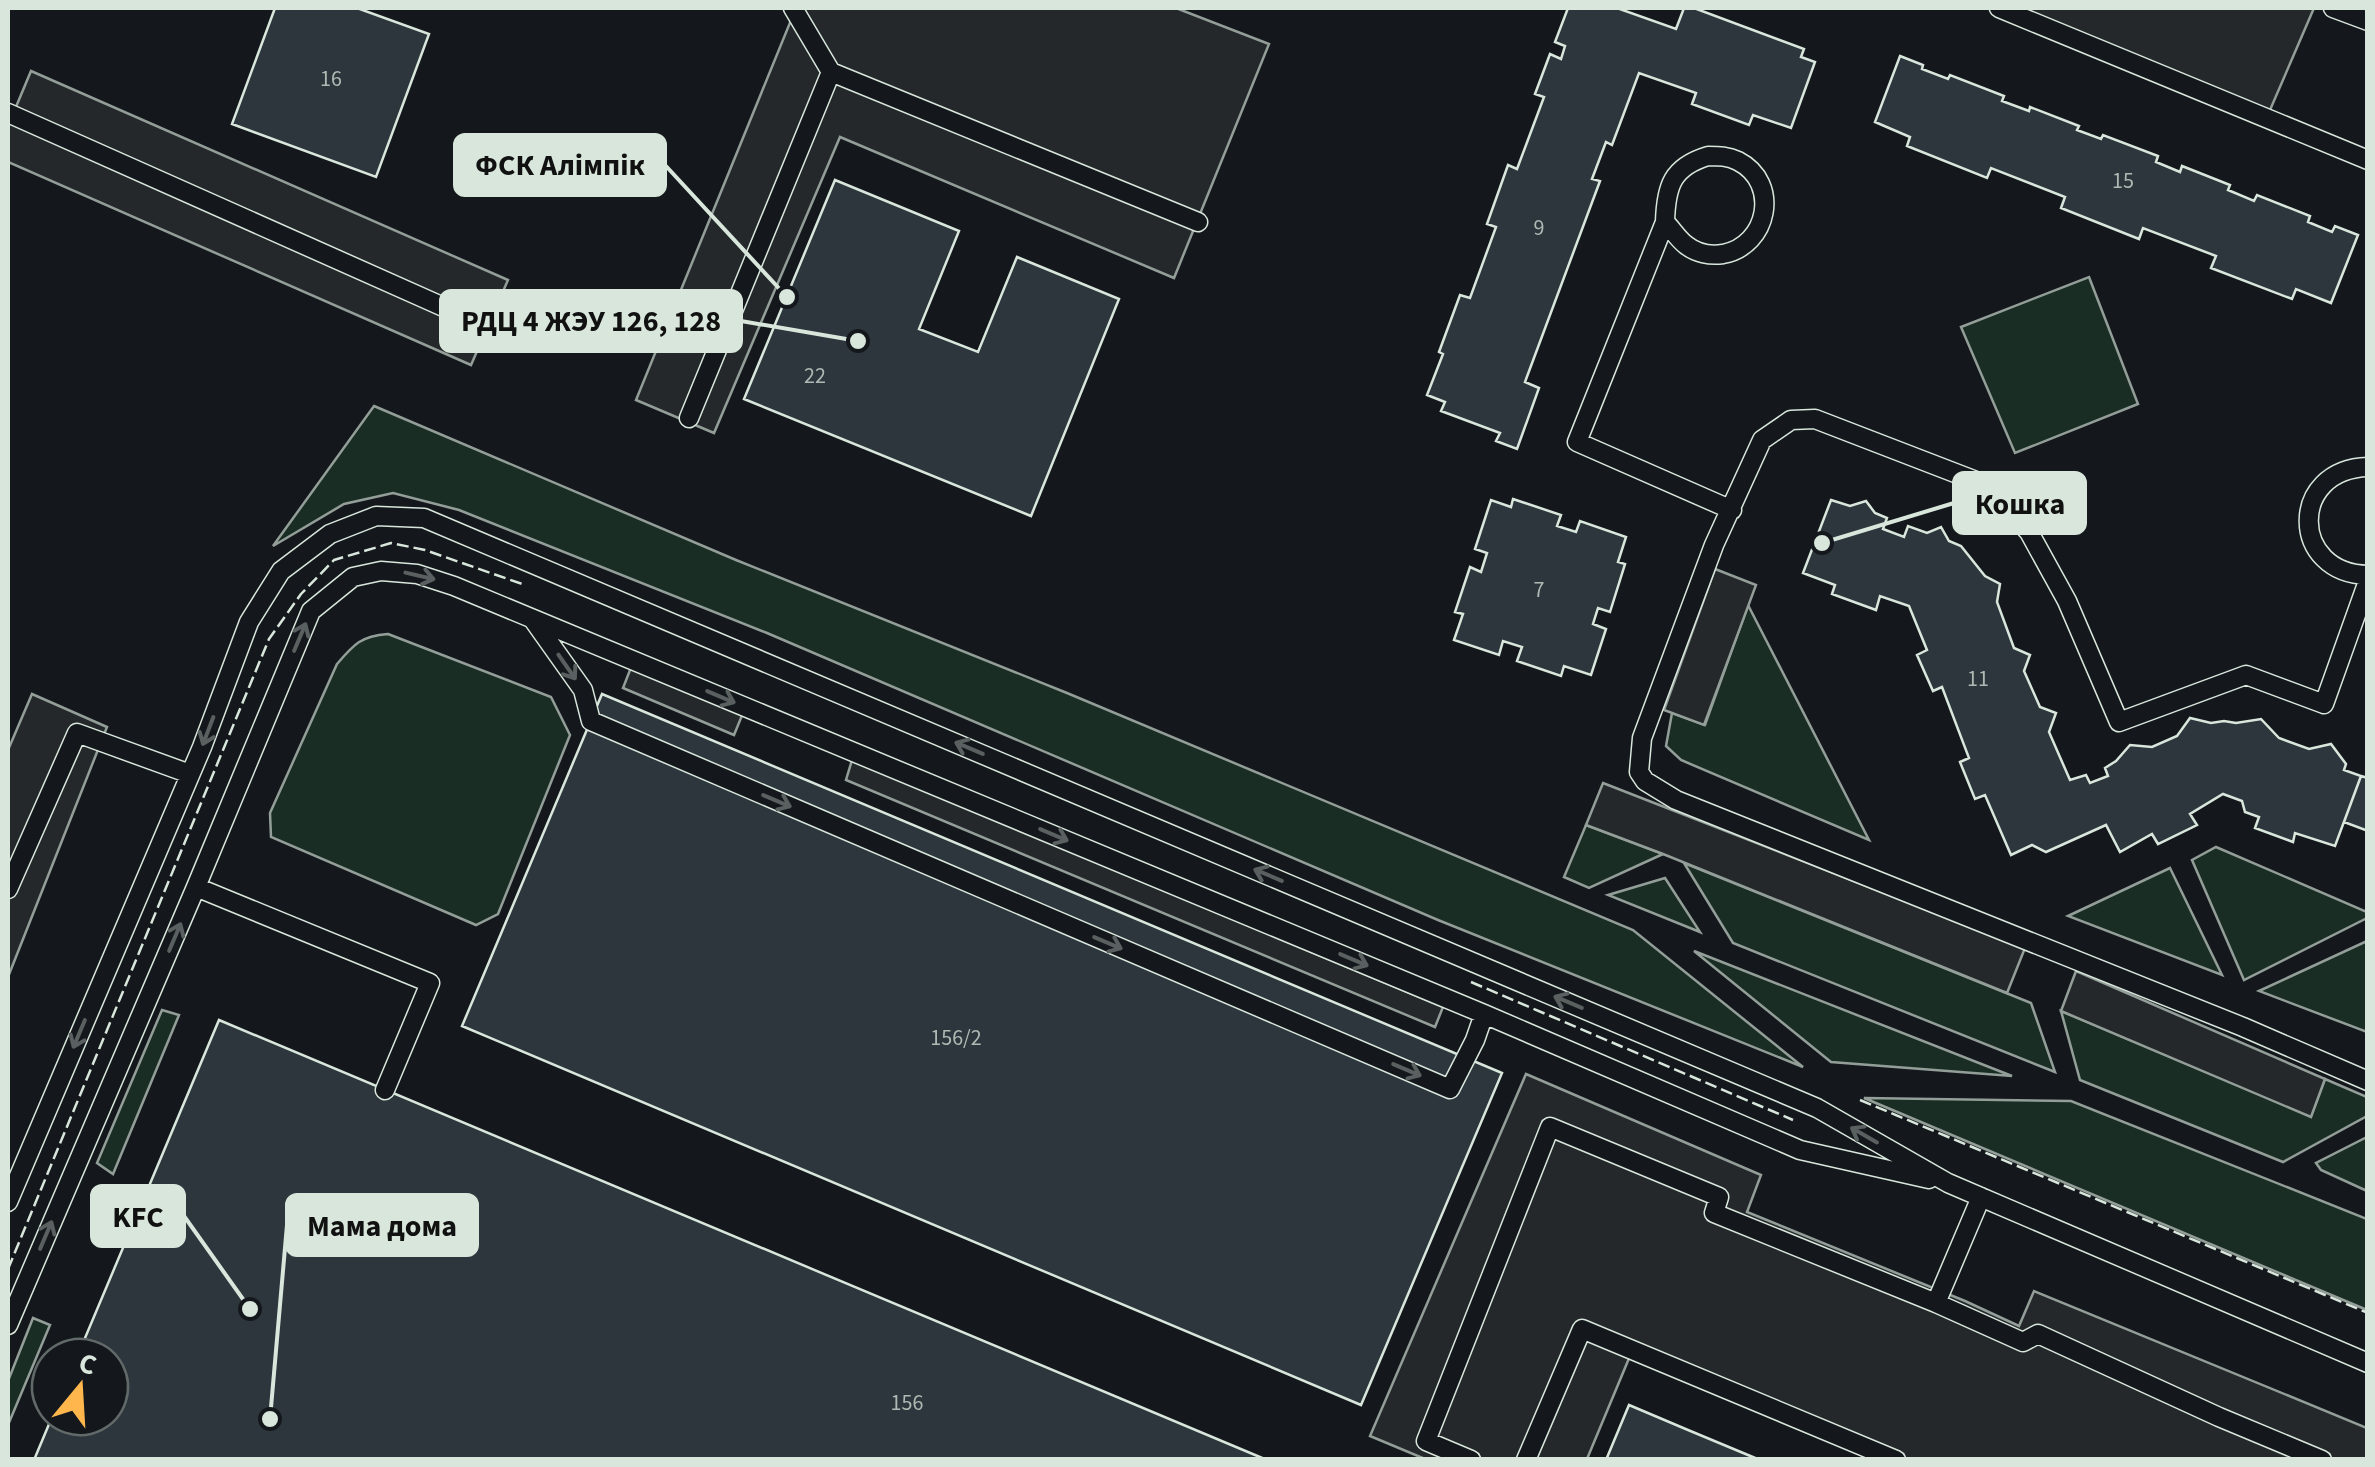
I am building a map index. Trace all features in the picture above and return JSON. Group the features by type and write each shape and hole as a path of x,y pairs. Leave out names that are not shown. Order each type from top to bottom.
{"lane":[{"path":"793,8 831,72 1198,222"},
{"path":"1999,8 2368,160"},
{"path":"2333,8 2368,21"},
{"path":"689,418 831,72"},
{"path":"8,113 457,313"},
{"path":"1665,222 1686,245 1700,252 1731,252 1756,234 1763,220 1762,188 1741,162 1725,156 1692,161 1679,171 1670,185 1665,222 1577,442 1732,510"},
{"path":"2368,467 2334,474 2320,486 2311,503 2311,539 2320,555 2334,568 2368,578 2324,704 2246,675 2119,722 2067,601 2039,549 1990,486 1816,419 1791,420 1762,440 1714,545 1642,738 1639,772 1676,800 2368,1080"},
{"path":"8,1202 190,774 248,622 280,571 330,534 376,516 424,518 1817,1108 1948,1183 2368,1363"},
{"path":"8,1325 311,611 353,578 381,570 418,574 454,586 1484,1014 1800,1150 1948,1183"},
{"path":"532,618 583,690 591,721 1450,1089 1484,1014"},
{"path":"8,889 77,733 190,774"},
{"path":"196,887 430,983 385,1090"},
{"path":"1471,1460 1426,1441 1550,1127 1719,1197 1714,1213 2022,1342 2038,1334 2322,1460"},
{"path":"1936,1303 1981,1197"},
{"path":"1526,1460 1582,1328 1896,1460"}],"green space":[{"path":"2089,277 2138,404 2015,453 1961,327"},
{"path":"374,406 736,560 1067,693 1633,930 1803,1067 1438,920 767,633 459,510 393,493 344,504 273,546"},
{"path":"1748,605 1869,840 1681,760 1666,746 1672,713 1705,725"},
{"path":"388,634 551,697 570,735 498,914 476,925 271,837 270,813 337,664 359,642"},
{"path":"1586,825 1663,854 1589,888 1564,877"},
{"path":"2216,847 2367,912 2367,918 2244,980 2192,860"},
{"path":"1684,863 2031,1003 2055,1072 1733,943"},
{"path":"2170,868 2222,975 2068,916"},
{"path":"1665,878 1700,932 1608,895"},
{"path":"2367,941 2367,1032 2259,991"},
{"path":"1694,951 2012,1076 1831,1062"},
{"path":"162,1010 179,1015 113,1174 97,1163"},
{"path":"2061,1011 2311,1116 2325,1079 2367,1097 2367,1116 2283,1162 2080,1080"},
{"path":"1864,1098 2071,1101 2367,1219 2367,1310"},
{"path":"2367,1137 2367,1191 2321,1170 2316,1163"},
{"path":"33,1318 50,1325 45,1337 30,1337 30,1373 8,1425 8,1381"}],"shaded area":[{"path":"796,8 1176,8 1269,44 1174,278 840,137 714,433 636,400"},
{"path":"1999,8 2314,8 2267,117"},
{"path":"31,71 508,280 471,365 8,162 8,126"},
{"path":"1715,569 1756,585 1704,725 1664,710"},
{"path":"632,665 743,713 734,735 623,688"},
{"path":"32,694 107,727 8,977 8,750"},
{"path":"852,760 1443,1007 1435,1027 846,780"},
{"path":"1603,783 2025,948 2007,993 1586,825"},
{"path":"2076,971 2325,1079 2311,1117 2061,1011"},
{"path":"1526,1074 1761,1175 1747,1212 2019,1326 2034,1291 2367,1428 2368,1459 1872,1459 1630,1356 1587,1459 1425,1459 1370,1436"}],"building":[{"path":"275,8 357,8 429,34 376,177 232,124"},
{"path":"1568,8 1617,8 1676,29 1684,8 1694,8 1804,49 1801,57 1815,62 1791,128 1753,115 1749,125 1692,104 1696,93 1639,73 1612,145 1606,142 1592,179 1600,181 1525,382 1539,388 1517,449 1496,441 1500,433 1441,411 1445,402 1427,395 1460,295 1470,298 1496,227 1487,224 1508,165 1517,169 1544,97 1535,94 1550,54 1561,59 1565,46 1555,42"},
{"path":"1900,56 1948,79 1950,75 2004,96 2002,101 2029,111 2030,107 2079,126 2077,130 2101,139 2103,135 2158,156 2156,162 2180,172 2182,166 2230,185 2228,190 2254,201 2257,195 2310,216 2308,222 2332,232 2335,226 2358,235 2331,303 2296,289 2292,299 2211,268 2216,256 2143,228 2139,239 2061,208 2065,197 1991,168 1987,178 1907,146 1910,137 1875,122"},
{"path":"835,180 959,231 919,329 978,352 1017,257 1119,299 1031,516 744,399"},
{"path":"1513,499 1561,515 1557,526 1576,532 1580,521 1626,537 1618,562 1625,564 1610,612 1598,608 1593,624 1606,629 1591,675 1564,666 1561,676 1517,661 1522,647 1503,641 1499,655 1454,640 1463,614 1455,612 1470,567 1481,572 1487,553 1475,549 1491,500 1511,507"},
{"path":"1831,500 1850,506 1866,501 1875,513 1887,518 1883,529 1904,537 1908,526 1927,533 1941,527 1949,541 1961,546 1985,576 2000,584 1997,602 2014,648 2030,655 2024,671 2040,707 2056,713 2049,732 2070,780 2086,775 2090,783 2108,776 2105,768 2130,745 2152,747 2177,736 2190,718 2211,723 2261,719 2279,738 2309,749 2331,744 2346,764 2344,770 2361,776 2335,846 2295,833 2293,842 2255,828 2259,817 2245,812 2242,801 2223,794 2190,814 2197,825 2158,844 2152,834 2120,852 2106,825 2046,852 2032,845 2011,855 1985,795 1975,799 1960,762 1969,758 1942,687 1933,691 1917,655 1927,650 1909,606 1880,596 1876,610 1832,594 1835,585 1803,573"},
{"path":"602,694 1502,1073 1361,1405 462,1026"},
{"path":"2361,776 2368,778 2368,831 2344,822"},
{"path":"219,1020 1267,1460 34,1460 44,1437 130,1437 130,1337 85,1337"},
{"path":"1629,1405 1688,1430 1760,1460 1606,1460"}],"fence":[{"path":"8,1269 269,639 301,594 334,560 391,543 425,550 525,585"},
{"path":"1471,982 1793,1120"},
{"path":"1860,1100 2368,1313"}],"place":[{"name":"ФСК Алімпік","path":"787,297"},
{"name":"РДЦ 4 ЖЭУ 126, 128","path":"858,341"},
{"name":"Кошка","path":"1822,543"},
{"name":"KFC","path":"250,1309"},
{"name":"Мама дома","path":"270,1419"}]}
